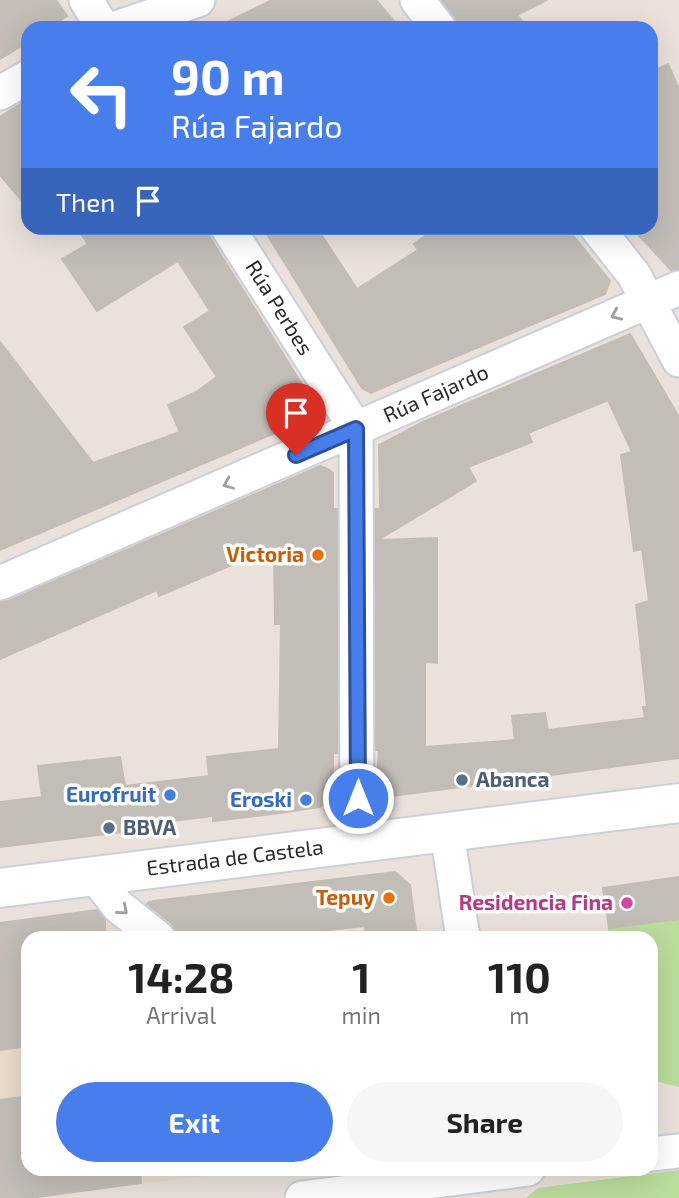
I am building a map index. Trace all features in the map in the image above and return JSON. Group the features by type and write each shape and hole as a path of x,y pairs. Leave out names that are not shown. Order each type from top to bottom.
{"main road":[{"name":"Estrada de Castela","path":"0,888 679,803"}],"street":[{"path":"86,0 99,21"},
{"path":"136,21 198,0"},
{"path":"417,0 434,21"},
{"path":"0,93 21,80"},
{"name":"Rúa Perbes","path":"232,235 356,429"},
{"path":"603,235 634,275 664,295 679,360"},
{"name":"Rúa Fajardo","path":"0,583 664,295"},
{"path":"356,429 357,843"},
{"path":"447,832 462,931"},
{"path":"94,876 118,906 149,931"},
{"path":"658,1153 679,1151"},
{"path":"302,1198 350,1186 495,1177"}],"shaded area":[{"path":"105,909 129,931 21,931 21,1176 202,1176 30,1198 0,1198 0,923"}],"green space":[{"path":"679,919 679,1087 658,1082 658,931 609,931 608,928"},
{"path":"679,1170 679,1198 526,1198 538,1188 632,1176 658,1176 658,1173"}],"building":[{"path":"0,0 56,0 67,16 60,21 21,21 21,46 0,59"},
{"path":"272,0 376,0 394,21 229,21"},
{"path":"441,0 547,0 517,15 522,21 458,21"},
{"path":"668,64 679,89 679,269 671,270 638,235 658,235 658,69"},
{"path":"21,104 21,200 0,175 0,117"},
{"path":"82,235 208,235 315,405 315,416 0,550 0,342 93,463 180,432 168,405 196,392 217,377 184,327 210,311 178,261 97,311 62,259 88,244"},
{"path":"267,235 322,235 357,289 418,250 414,244 426,235 573,235 610,281 605,294 371,393 362,388"},
{"path":"630,334 679,417 679,758 392,796 377,781 379,750 376,750 375,509 380,509 379,445 423,422","holes":["608,400 632,452 621,455 634,551 642,549 649,601 636,605 647,707 643,707 645,718 548,730 545,713 512,716 515,740 425,747 425,662 437,663 437,538 378,540 476,481 468,467 532,442 528,433"]},
{"path":"320,466 333,473 333,509 337,509 338,753 333,753 333,792 326,802 320,807 272,814 213,821 213,816 130,826 130,831 0,847 0,802 42,797 38,766 120,757 125,786 209,776 207,757 279,749 281,624 275,624 274,547 159,596 157,590 0,659 0,602 8,601"},
{"path":"395,872 410,885 416,931 365,931 365,926 318,931 176,931 171,923 147,904"},
{"path":"679,877 679,919 609,928 603,888"},
{"path":"97,910 105,920 105,931 21,931 21,1047 0,1050 0,923"},
{"path":"21,1097 21,1176 140,1176 141,1183 30,1198 0,1198 0,1100"}],"place":[{"name":"Victoria","path":"318,555"},
{"name":"Abanca","path":"462,780"},
{"name":"Eurofruit","path":"170,795"},
{"name":"Eroski","path":"306,800"},
{"name":"BBVA","path":"109,828"},
{"name":"Tepuy","path":"389,898"},
{"name":"Residencia Fina","path":"627,903"}],"route":[{"path":"296,455 356,429 358,798"}]}
